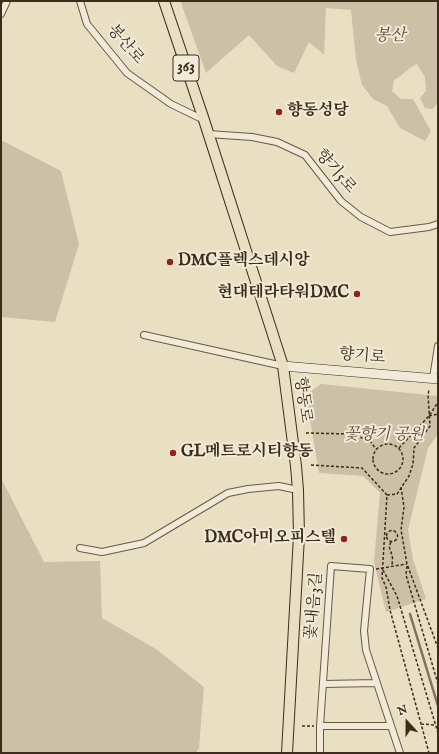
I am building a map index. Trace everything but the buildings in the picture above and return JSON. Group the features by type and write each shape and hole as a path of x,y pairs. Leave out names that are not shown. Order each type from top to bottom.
{"main road":[{"name":"363","path":"164,1 208,134"},
{"name":"향동로","path":"208,134 283,366 298,490 299,536 288,753"},
{"name":"향기로","path":"283,366 436,379"}],"street":[{"path":"1,14 7,1"},
{"name":"봉산로","path":"80,1 87,24 127,73 171,104 204,120"},
{"name":"향기5로","path":"208,134 252,137 277,142 305,156 341,201 361,217 390,232 429,227 438,224"},
{"path":"144,335 283,366"},
{"path":"436,379 438,346"},
{"path":"80,548 102,552 144,543 228,493 248,489 279,486 298,490"},
{"name":"꽃내음3길","path":"320,753 320,726 331,566 370,569"},
{"path":"370,569 364,631 366,650 400,753"},
{"path":"323,684 377,683"},
{"path":"320,726 391,726"}],"path":[{"path":"388,495 396,494 409,476 413,464 414,448 430,426 429,390"},
{"path":"399,448 429,416 438,402"},
{"path":"429,416 438,414"},
{"path":"306,432 352,434 370,441 376,449"},
{"path":"385,444 395,445 399,448 404,457 398,471 383,474 376,468 373,458 376,449 385,444"},
{"path":"311,465 362,468 388,495 382,578 386,587 390,610 429,753"},
{"path":"401,487 404,507 401,530 407,564 438,648"},
{"path":"385,527 389,531 395,531 398,535 402,535"},
{"path":"389,531 387,538 391,542"},
{"path":"392,566 392,555 389,550 389,545 391,542 396,540 398,535"},
{"path":"370,569 407,564"},
{"path":"407,564 406,575 438,684"},
{"path":"382,568 397,596 438,733"},
{"path":"421,724 436,725"},
{"path":"302,726 320,726"}],"green space":[{"name":"봉산","path":"182,1 438,1 438,102 433,109 425,108 420,98 426,91 425,77 417,64 394,80 392,91 401,99 413,99 431,131 425,141 400,128 387,106 373,99 362,85 356,60 351,10 326,8 324,55 309,42 294,73 277,66 249,35 206,73 181,3"},
{"path":"1,140 61,171 79,244 55,322 1,317"},
{"name":"꽃향기 공원","path":"321,384 438,396 438,434 428,448 408,530 413,559 426,599 386,612 374,562 380,493 363,476 319,473 306,395"},
{"path":"1,478 44,562 100,561 102,618 156,649 204,687 199,748 196,753 1,753"}],"waterway":[{"path":"410,614 438,706"}],"place":[{"name":"향동성당","path":"279,112"},
{"name":"DMC플렉스데시앙","path":"170,262"},
{"name":"현대테라타워DMC","path":"357,294"},
{"name":"GL메트로시티향동","path":"173,453"},
{"name":"DMC아미오피스텔","path":"344,539"}]}
